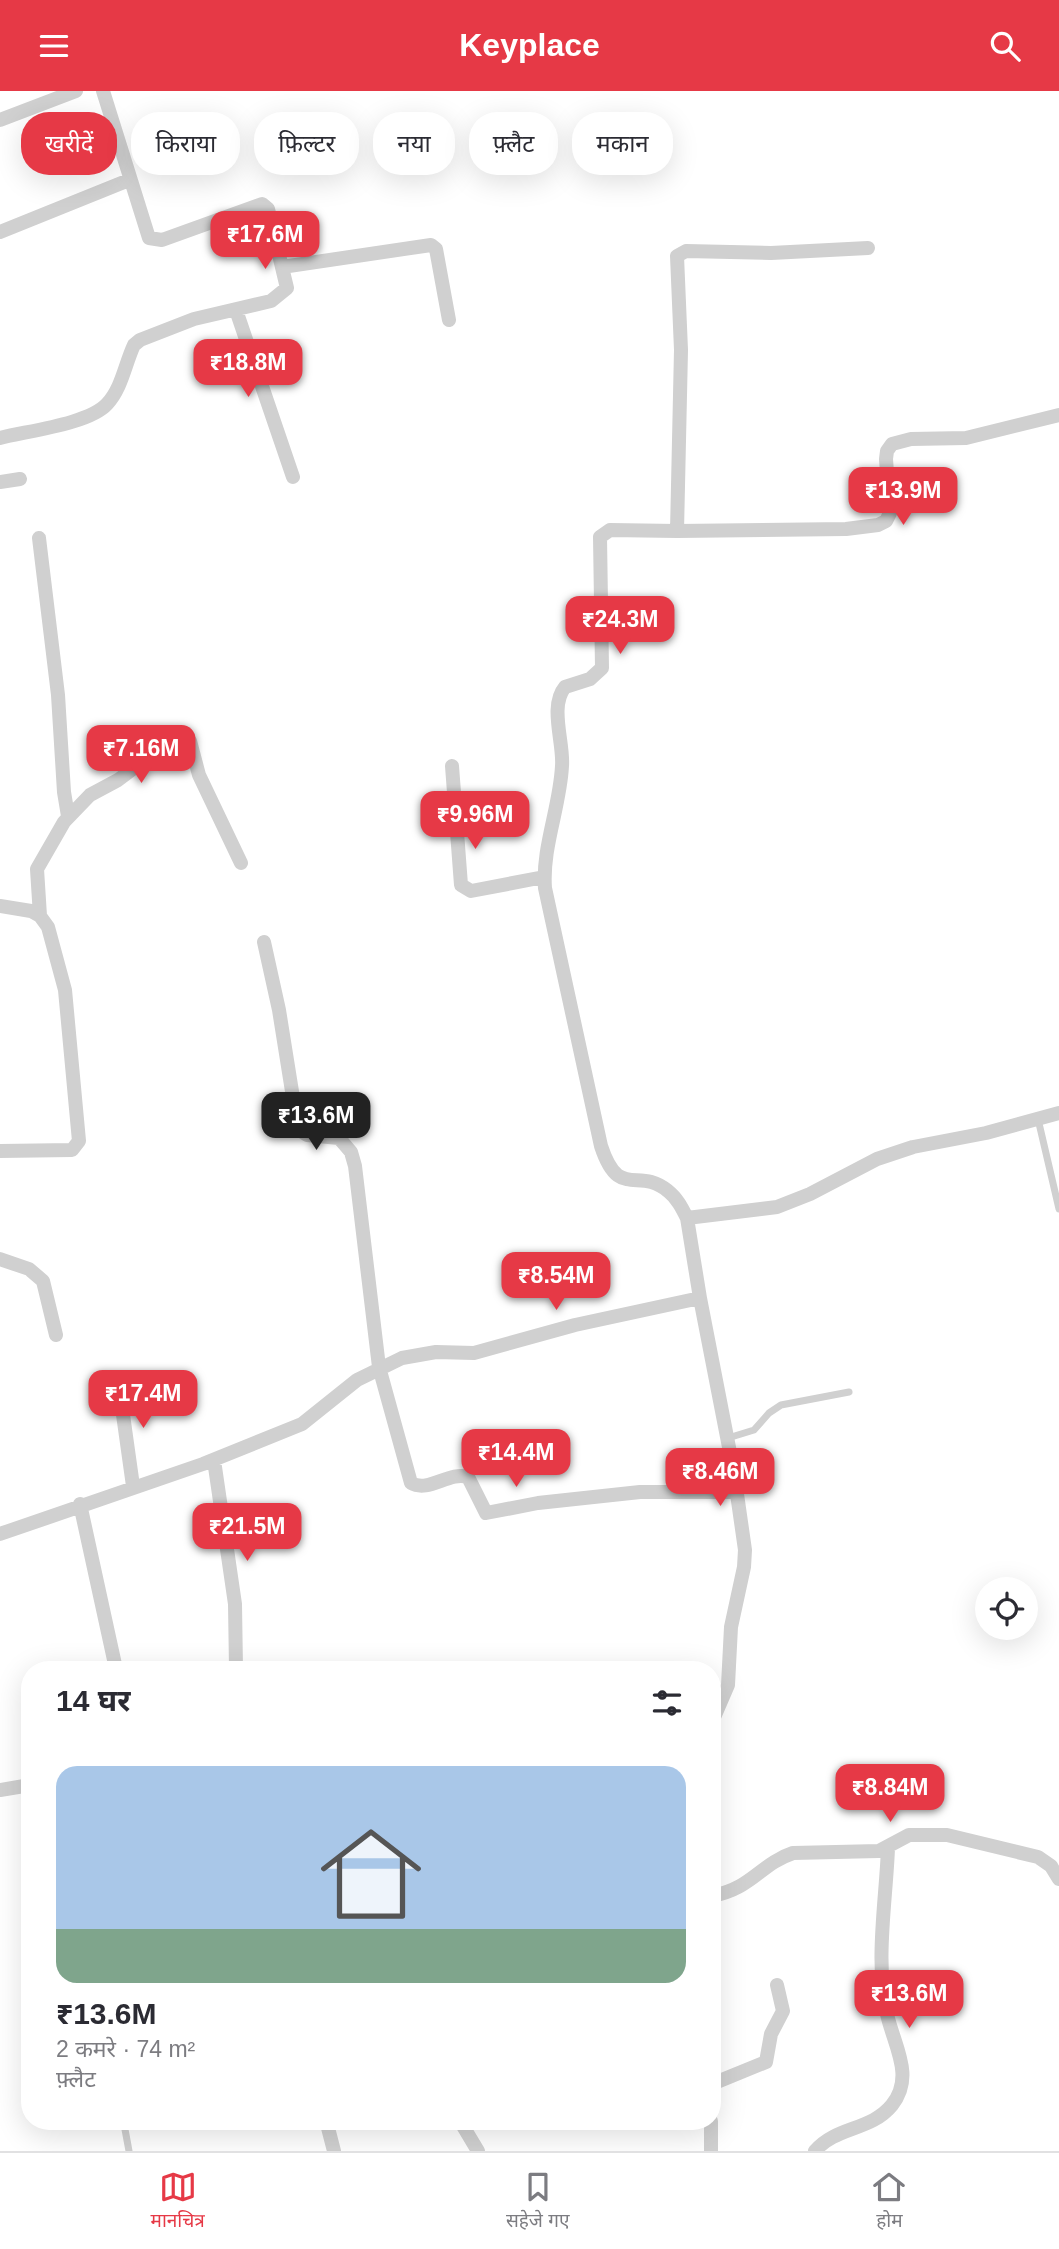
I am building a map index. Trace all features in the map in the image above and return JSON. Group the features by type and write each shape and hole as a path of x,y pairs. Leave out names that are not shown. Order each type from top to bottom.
{"street":[{"path":"0,120 76,91"},
{"path":"0,438 96,412 107,404 117,390 131,352 140,340 194,319 271,301 287,288 266,206 257,204 155,240 146,233 103,91"},
{"path":"0,232 130,180"},
{"path":"282,267 431,246 436,249 449,320"},
{"path":"677,531 681,350 677,255 686,251 771,253 868,248"},
{"path":"236,310 293,477"},
{"path":"721,1700 727,1685 731,1627 744,1567 737,1493 687,1218 668,1190 657,1184 623,1179 614,1174 607,1164 587,1086 544,877 563,765 560,693 565,687 590,680 602,668 600,537 610,530 822,530 878,525 886,521 890,513 886,459 892,444 911,439 966,438 1059,415"},
{"path":"0,482 20,479"},
{"path":"39,538 58,695 68,816"},
{"path":"0,1150 72,1150 79,1145 65,990 48,927 40,916 37,869 68,816 90,795 131,771 167,741 182,736 190,741 199,775 241,863"},
{"path":"452,765 461,885 471,891 544,877"},
{"path":"0,906 40,916"},
{"path":"264,942 279,1010 298,1129 307,1135 339,1138 351,1152 355,1166 379,1367 411,1483 423,1486 458,1476 468,1477 486,1513 538,1503 640,1492 737,1493"},
{"path":"687,1218 777,1207 810,1195 877,1159 913,1147 1059,1113"},
{"path":"0,1259 29,1269 43,1281 56,1335"},
{"path":"0,1534 80,1504 214,1460 302,1424 357,1380 379,1367 422,1354 474,1353 508,1346 575,1325 700,1298"},
{"path":"118,1379 133,1486"},
{"path":"214,1460 235,1604 236,1661"},
{"path":"80,1504 114,1661"},
{"path":"0,1790 21,1786"},
{"path":"721,1894 738,1889 782,1857 793,1853 878,1851 909,1835 947,1835 1038,1857 1051,1866 1059,1879"},
{"path":"815,2151 836,2134 872,2123 891,2106 901,2091 902,2064 886,2012 882,1977 888,1848"},
{"path":"721,2080 766,2062 771,2034 783,2011 777,1985"},
{"path":"329,2130 334,2151"},
{"path":"465,2130 478,2151"},
{"path":"711,2130 711,2151"}],"lane":[{"path":"1038,1119 1059,1209"},
{"path":"727,1438 754,1430 769,1413 781,1405 849,1392"},
{"path":"125,2130 130,2151"}]}
